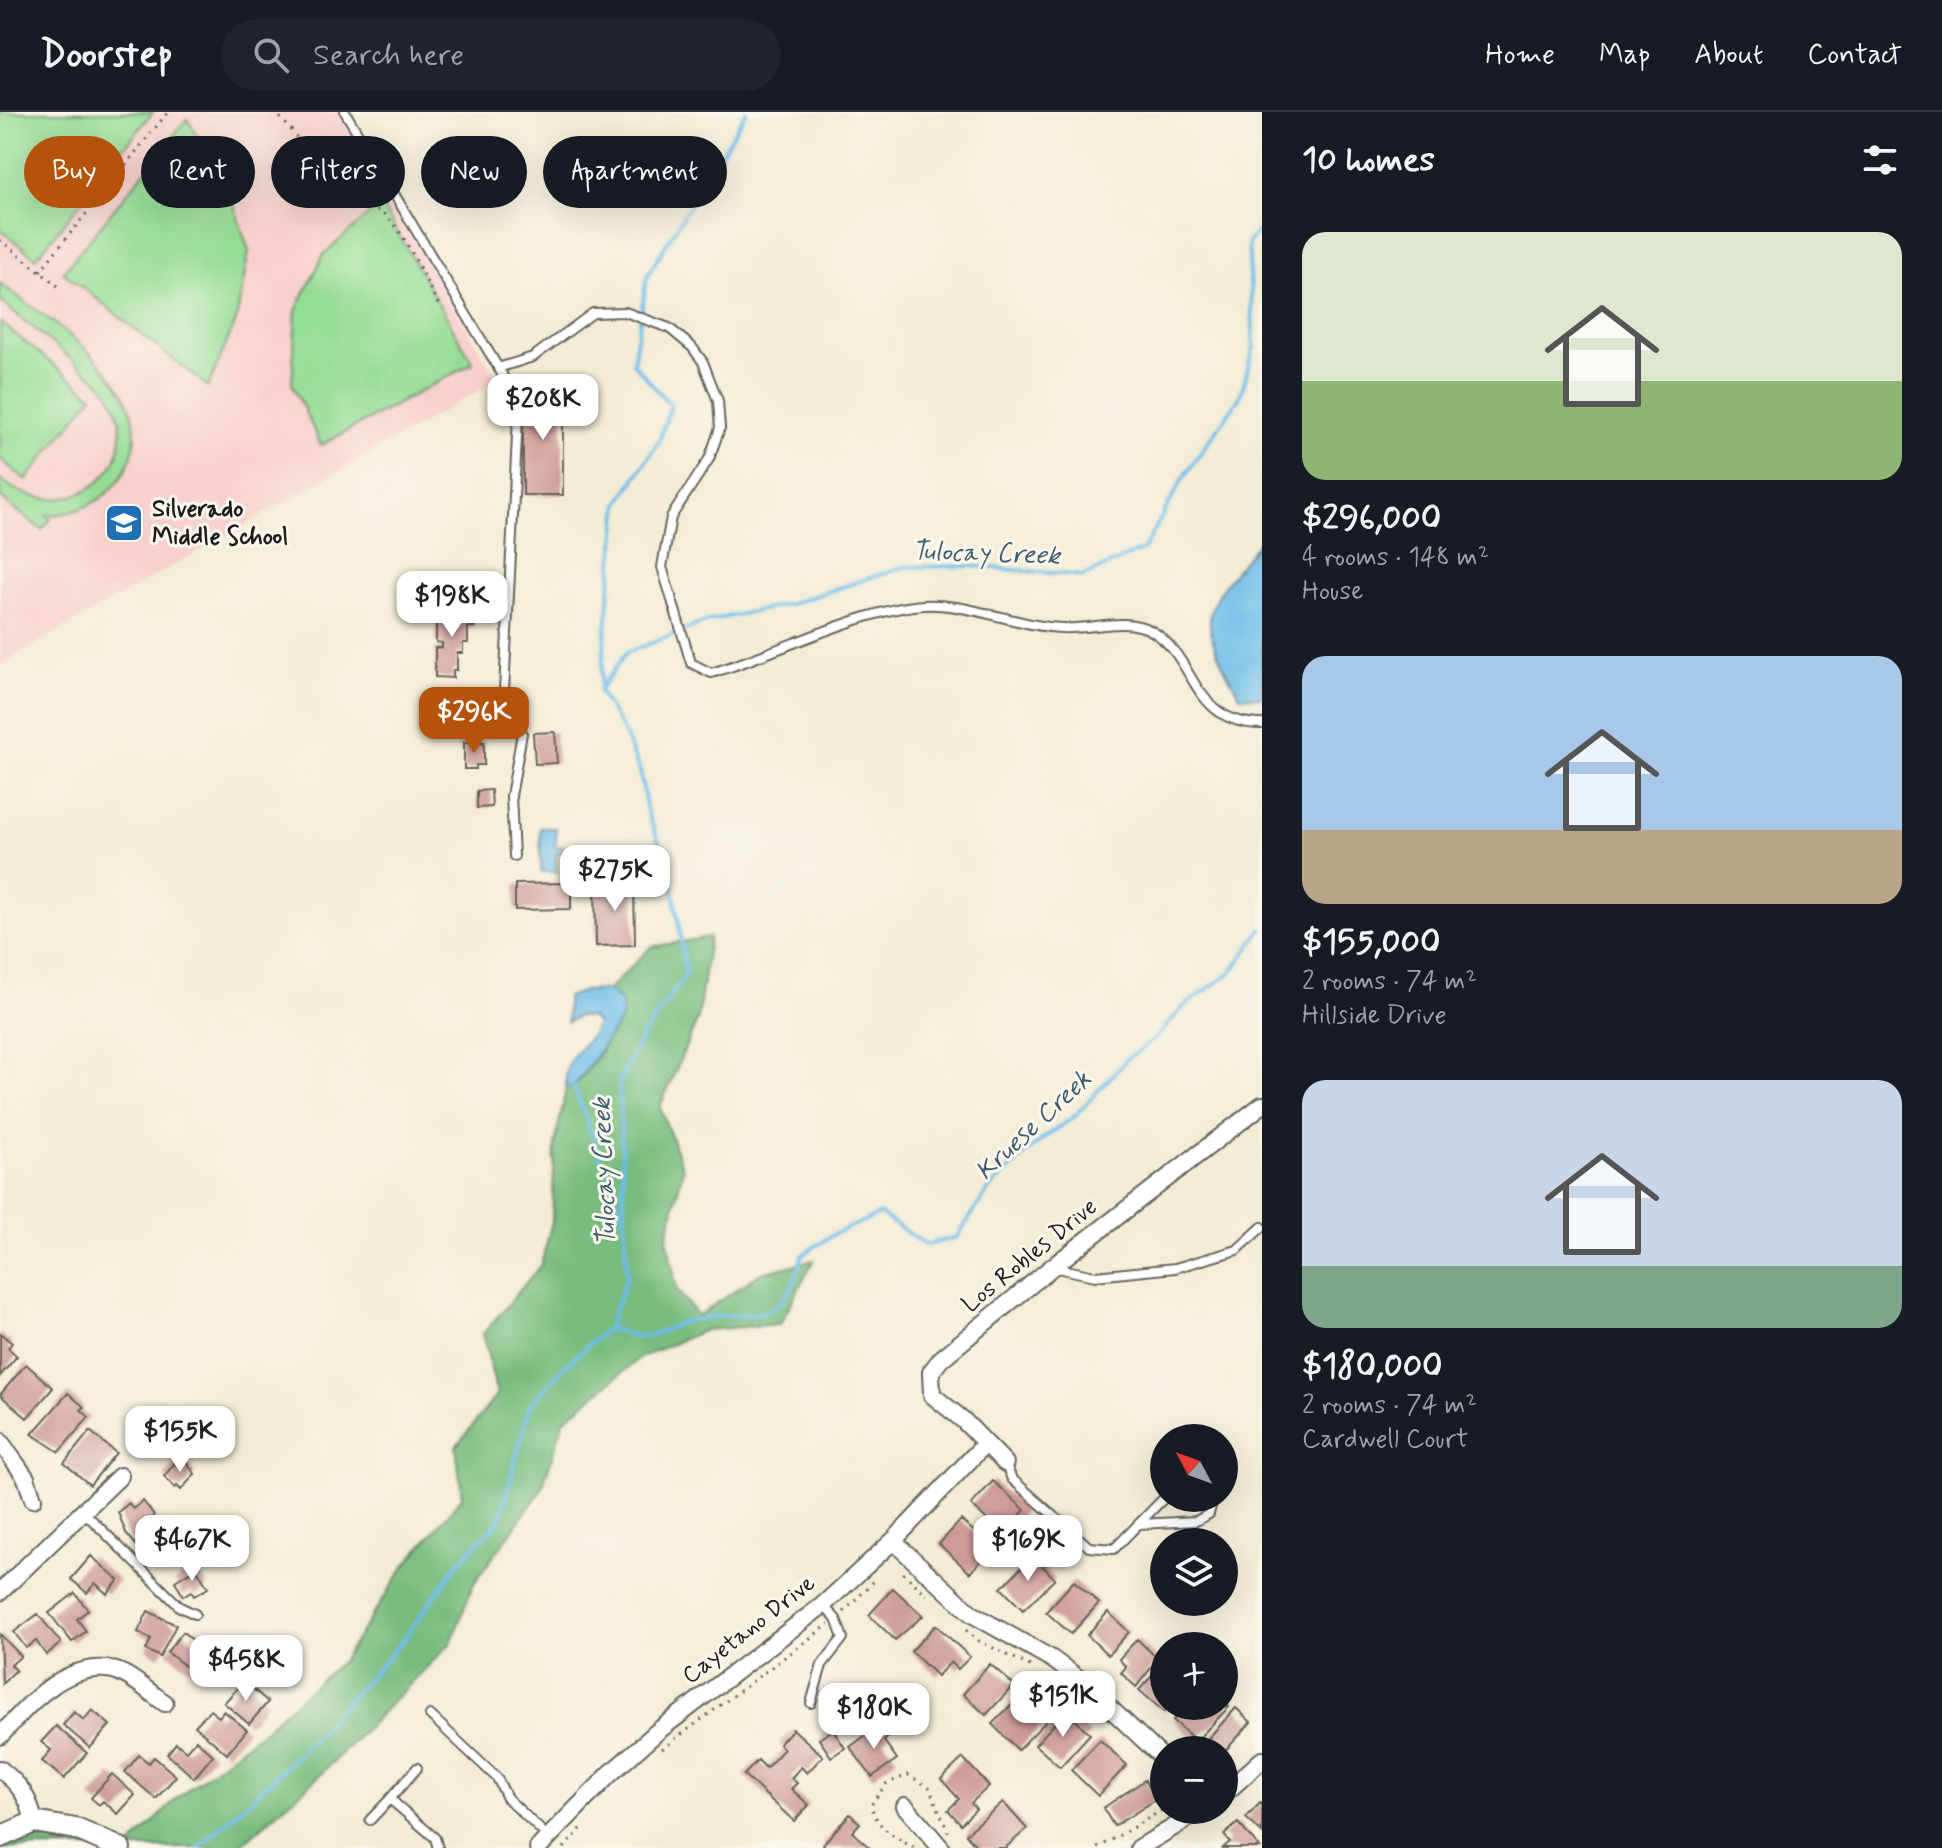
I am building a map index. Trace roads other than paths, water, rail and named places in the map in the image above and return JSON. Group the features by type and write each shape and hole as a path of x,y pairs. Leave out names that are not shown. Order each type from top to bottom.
{"street":[{"name":"Los Robles Drive","path":"1005,1463 984,1445 963,1420 932,1395 931,1372 941,1359 1052,1267 1262,1105"},
{"path":"0,1441 26,1478 33,1499"},
{"name":"Cayetano Drive","path":"543,1843 610,1774 658,1731 823,1605 893,1541 984,1445"},
{"path":"0,1592 120,1476"},
{"path":"893,1541 972,1614 1052,1659 1078,1678 1150,1746"},
{"path":"0,1736 33,1698 69,1676 92,1669 115,1670 165,1703"},
{"path":"1238,1781 1262,1760"},
{"path":"0,1769 18,1783 29,1799 34,1822"},
{"path":"905,1806 941,1848"},
{"path":"0,1837 34,1822 76,1829 120,1848"},
{"path":"1139,1848 1179,1824"}],"lane":[{"path":"345,112 498,368 518,417 504,691 522,733 511,796 514,856"},
{"path":"498,368 533,357 593,313 625,312 669,328 692,347 703,362 722,418 719,438 671,517 662,567 673,610 689,657 696,668 711,673 913,605 937,605 1062,628 1135,624 1152,631 1165,643 1220,714 1233,721 1262,724"},
{"path":"1052,1267 1095,1276 1175,1268 1237,1250 1262,1227"},
{"path":"1005,1463 1012,1479 1089,1547 1114,1549 1151,1512"},
{"path":"84,1512 180,1607 195,1614"},
{"path":"1139,1524 1196,1521 1210,1512"},
{"path":"811,1703 822,1665 843,1638 836,1619 823,1605"},
{"path":"430,1715 497,1778 507,1798 543,1843"},
{"path":"370,1820 417,1768"},
{"path":"390,1799 435,1838 438,1848"}],"water":[{"path":"1262,538 1262,697 1240,696 1215,646 1210,628 1211,612 1227,581"},
{"path":"540,828 556,828 556,846 564,847 565,853 556,854 557,872 541,872"},
{"path":"608,990 622,1003 621,1019 574,1087 566,1089 571,1059 597,1024 592,1018 578,1016 567,1022 567,997 584,991"}],"waterway":[{"path":"600,688 619,503 658,443 671,406 633,363 647,276 746,112"},
{"name":"Tulocay Creek","path":"199,1848 293,1760 401,1643 459,1562 500,1520 530,1406 563,1367 608,1328 627,1277 619,1081 641,1038 686,974 671,873 647,812 640,771 623,731 599,691 626,653 708,621 790,604 903,567 970,566 1084,576 1144,549 1185,475 1240,397 1254,347 1248,242 1262,227"},
{"name":"Kruese Creek","path":"608,1328 645,1337 686,1321 759,1314 773,1308 784,1298 794,1281 802,1255 834,1234 880,1214 926,1245 957,1237 989,1189 1041,1140 1075,1116 1127,1059 1156,1038 1185,1005 1231,973 1262,929"},
{"path":"574,1087 623,1216"}],"place":[{"name":"Silverado Middle School","path":"124,523"}]}
